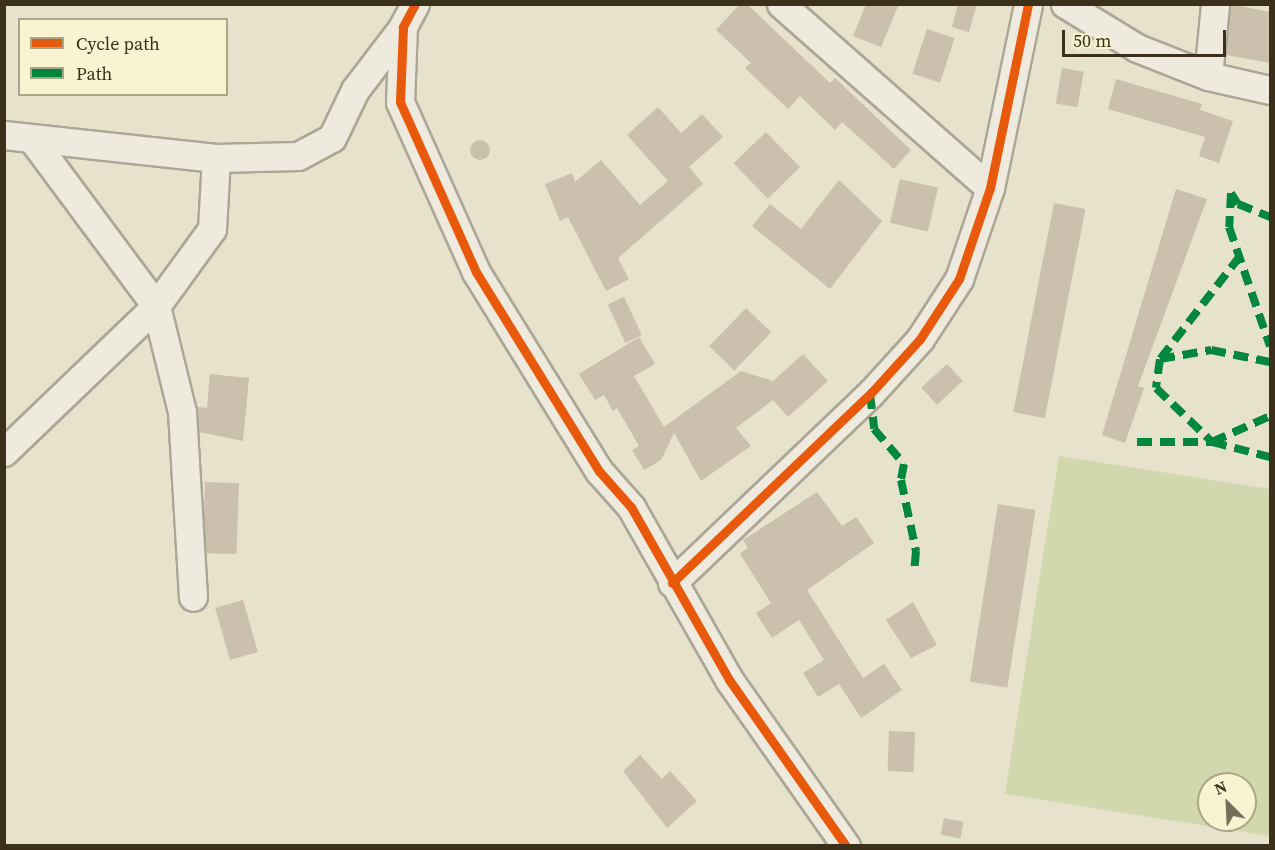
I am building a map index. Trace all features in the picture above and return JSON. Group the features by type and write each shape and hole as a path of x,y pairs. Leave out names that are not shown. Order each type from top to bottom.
{"street":[{"path":"781,4 990,188"},
{"path":"672,583 794,469 920,339 959,279 990,188 1028,4"},
{"path":"1065,4 1137,48 1208,76 1270,90"},
{"path":"1208,76 1215,4"},
{"path":"4,135 216,158 298,156 322,147 355,90 409,16"},
{"path":"409,16 400,102 476,272 599,471 631,507 672,583 730,681 846,846"},
{"path":"32,139 156,306 182,412 193,597"},
{"path":"4,452 156,306 212,229 216,158"}],"green space":[{"path":"1059,456 1270,489 1270,836 1245,832 1257,832 1257,772 1197,772 1197,824 1005,794"}],"building":[{"path":"740,4 747,4 830,83 835,78 911,150 894,169 842,122 835,130 800,96 788,109 745,68 751,63 716,30"},
{"path":"866,4 899,4 881,47 853,36"},
{"path":"958,4 977,4 969,32 952,27"},
{"path":"1231,4 1270,12 1270,63 1226,55"},
{"path":"927,29 955,38 940,83 912,74"},
{"path":"1062,68 1084,72 1077,107 1056,103"},
{"path":"1116,79 1202,104 1200,110 1233,121 1219,163 1199,156 1205,137 1108,109"},
{"path":"658,107 681,133 702,114 723,137 689,167 703,184 618,258 629,279 606,291 568,217 560,221 545,184 572,173 575,182 601,160 640,205 668,181 627,135"},
{"path":"766,132 800,167 768,199 734,163"},
{"path":"480,140 487,143 490,150 487,157 480,160 473,157 470,150 473,143"},
{"path":"900,179 938,188 928,232 890,223"},
{"path":"839,180 882,221 830,289 752,226 770,204 801,229"},
{"path":"1176,189 1207,199 1138,386 1144,388 1125,443 1102,435"},
{"path":"1054,203 1085,209 1045,418 1013,412"},
{"path":"624,297 642,335 625,343 608,305"},
{"path":"746,308 771,332 734,370 709,346"},
{"path":"639,337 655,364 634,376 664,427 741,371 773,381 803,354 828,381 788,417 773,400 736,428 751,446 701,481 674,433 661,460 644,470 632,450 639,446 617,408 613,411 604,395 595,400 579,374"},
{"path":"947,364 963,381 937,405 921,388"},
{"path":"210,374 249,378 243,441 199,432 198,407 207,408"},
{"path":"205,482 239,483 237,554 203,553"},
{"path":"817,492 842,526 856,517 874,543 807,590 863,678 884,664 902,690 861,718 839,684 818,697 803,673 824,660 799,620 772,638 756,613 771,603 740,554 748,548 743,540"},
{"path":"998,504 1036,510 1007,688 970,682"},
{"path":"243,600 258,652 230,660 215,608"},
{"path":"913,602 937,645 911,658 886,620"},
{"path":"889,731 915,732 914,772 888,771"},
{"path":"640,755 662,779 670,771 697,801 667,828 623,771"},
{"path":"944,818 964,822 960,839 941,835"}],"marked path":[{"path":"1231,193 1229,227 1270,346"},
{"path":"1231,193 1238,204 1270,217"},
{"path":"1240,256 1160,359 1156,388 1212,442 1270,416"},
{"path":"1160,359 1211,350 1270,362"},
{"path":"870,394 874,429 904,464 901,480 916,551 914,574"},
{"path":"1137,442 1212,442 1270,457"}],"cycle path":[{"path":"415,4 403,27 400,102 476,272 599,471 631,507 730,681 846,846"},
{"path":"672,583 870,394 920,339 959,279 990,188 1028,4"}]}
